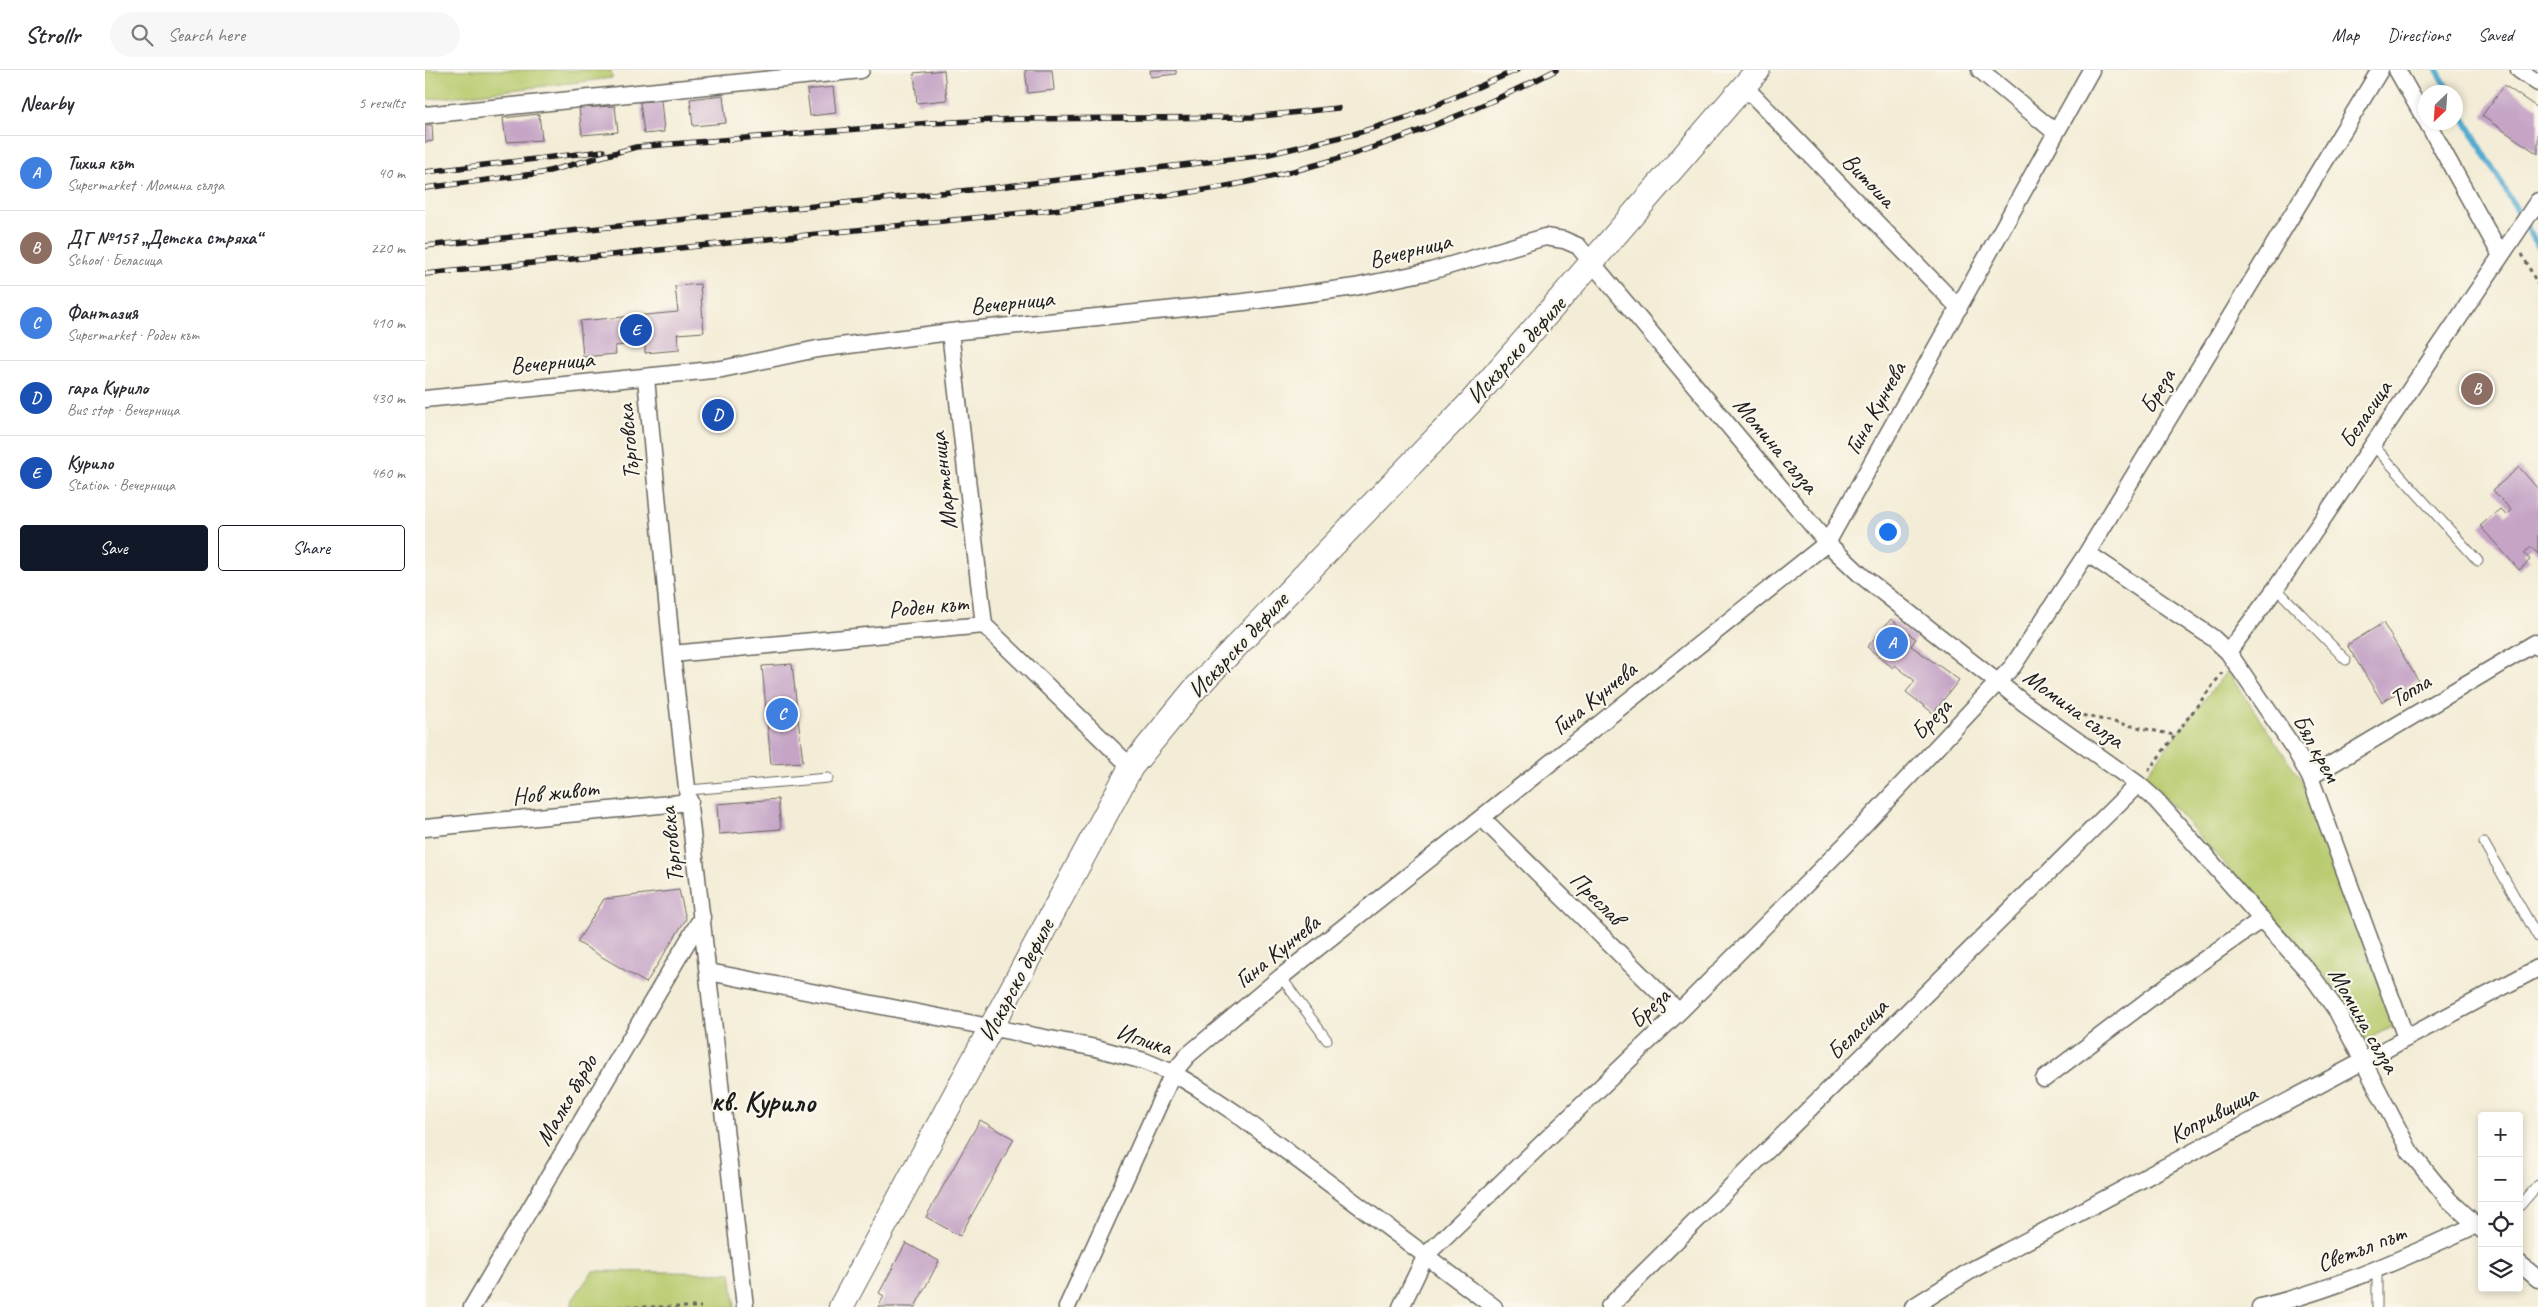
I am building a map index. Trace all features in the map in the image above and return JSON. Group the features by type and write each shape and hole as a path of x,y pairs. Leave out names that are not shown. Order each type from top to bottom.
{"main road":[{"name":"Искърско дефиле","path":"841,1307 1131,767 1194,690 1470,403 1751,78"}],"street":[{"path":"425,115 861,70"},
{"path":"1980,70 2056,133"},
{"name":"Гина Кунчева","path":"1067,1307 1173,1073 1188,1055 1281,977 1827,543 2091,70"},
{"name":"Бреза","path":"1401,1307 1426,1255 1679,1012 1844,846 2029,646 2380,70"},
{"path":"2397,70 2418,107"},
{"path":"2519,70 2538,83"},
{"name":"Витоша","path":"1751,78 1959,308"},
{"path":"2431,130 2501,254"},
{"name":"Беласица","path":"2231,655 2501,254 2536,208"},
{"name":"Вечерница","path":"425,399 722,369 817,349 950,332 1244,302 1355,288 1431,270 1545,237 1564,240 1578,246 1591,262"},
{"name":"Момина сълза","path":"1591,262 1827,543 1862,576 2024,703 2138,784 2156,800 2312,976 2337,1012 2361,1062 2410,1152 2427,1176 2478,1226"},
{"name":"Мартеница","path":"950,332 985,625"},
{"name":"Търговска","path":"646,378 672,654 690,796 701,917 709,972 745,1307"},
{"name":"Бял крем","path":"2087,553 2213,638 2231,655 2295,750 2310,777 2406,1038"},
{"name":"Роден кът","path":"672,654 985,625 1131,767"},
{"name":"Топла","path":"2310,777 2537,645"},
{"name":"Беласица","path":"1609,1307 2138,784"},
{"name":"Нов живот","path":"425,828 690,796"},
{"name":"Преслав","path":"1482,818 1679,1012"},
{"name":"Малко бърдо","path":"472,1307 701,917"},
{"path":"2044,1079 2164,988 2262,919"},
{"name":"Копривщица","path":"1913,1307 1970,1271 2538,968"},
{"name":"Иглика","path":"709,972 1096,1048 1143,1061 1173,1073 1237,1114 1494,1307"},
{"name":"Светъл път","path":"2260,1307 2288,1301 2377,1270 2478,1227"},
{"path":"2523,1266 2538,1279"}],"lane":[{"path":"2373,445 2478,561"},
{"path":"2275,588 2346,660"},
{"path":"690,796 828,778"},
{"path":"2484,843 2538,937"},
{"path":"1281,977 1327,1040"},
{"path":"2523,1203 2538,1186"},
{"path":"2377,1270 2377,1307"}],"path":[{"path":"2511,240 2525,259 2538,285"},
{"path":"2138,784 2231,655"},
{"path":"2061,711 2174,735"},
{"path":"619,1307 701,1307"}],"green space":[{"path":"425,70 611,70 612,78 425,100"},
{"path":"2227,671 2301,779 2395,1026 2361,1041 2329,981 2145,775"},
{"path":"593,1271 731,1273 735,1307 571,1307 573,1299"}],"building":[{"path":"944,70 947,100 917,103 914,73"},
{"path":"1025,70 1052,70 1054,90 1028,93"},
{"path":"1150,70 1176,70 1176,74 1151,77"},
{"path":"2504,85 2538,108 2538,154 2482,116"},
{"path":"833,87 836,113 810,116 807,90"},
{"path":"723,95 726,123 693,126 690,99"},
{"path":"661,100 664,132 644,134 640,102"},
{"path":"615,106 618,132 582,135 579,108"},
{"path":"539,114 542,140 506,142 503,118"},
{"path":"425,125 432,125 433,141 425,142"},
{"path":"700,284 704,332 677,334 679,350 645,353 645,343 615,346 616,354 583,357 580,321 678,312 675,286"},
{"path":"2519,467 2538,489 2538,554 2531,547 2524,553 2530,560 2519,570 2480,526 2500,509 2506,515 2511,510 2493,490"},
{"path":"1891,619 1916,639 1911,646 1959,680 1933,713 1906,692 1915,681 1895,665 1893,668 1867,647"},
{"path":"2383,623 2418,680 2382,702 2347,645"},
{"path":"792,664 803,762 771,764 762,666"},
{"path":"778,799 781,829 719,834 717,804"},
{"path":"679,890 686,919 646,983 577,942 604,899"},
{"path":"980,1120 1014,1139 960,1236 926,1217"},
{"path":"906,1243 939,1261 915,1307 878,1307 884,1296 879,1293"}],"waterway":[{"path":"2437,70 2446,85"},
{"path":"2463,117 2538,246"}],"railway":[{"path":"425,246 999,187 1265,155 1354,134 1409,117 1517,70"},
{"path":"425,274 1091,206 1226,186 1270,177 1380,145 1452,118 1556,70"},
{"path":"425,188 542,173 636,147 931,123 1017,119 1252,117 1338,108"},
{"path":"425,172 603,151"}],"place":[{"name":"Курило","path":"636,330"},
{"name":"ДГ №157 „Детска стряха“","path":"2477,389"},
{"name":"гара Курило","path":"718,415"},
{"name":"Тихия кът","path":"1892,643"},
{"name":"Фантазия","path":"782,714"}],"district":[{"name":"кв. Курило","path":"763,1101"}]}
